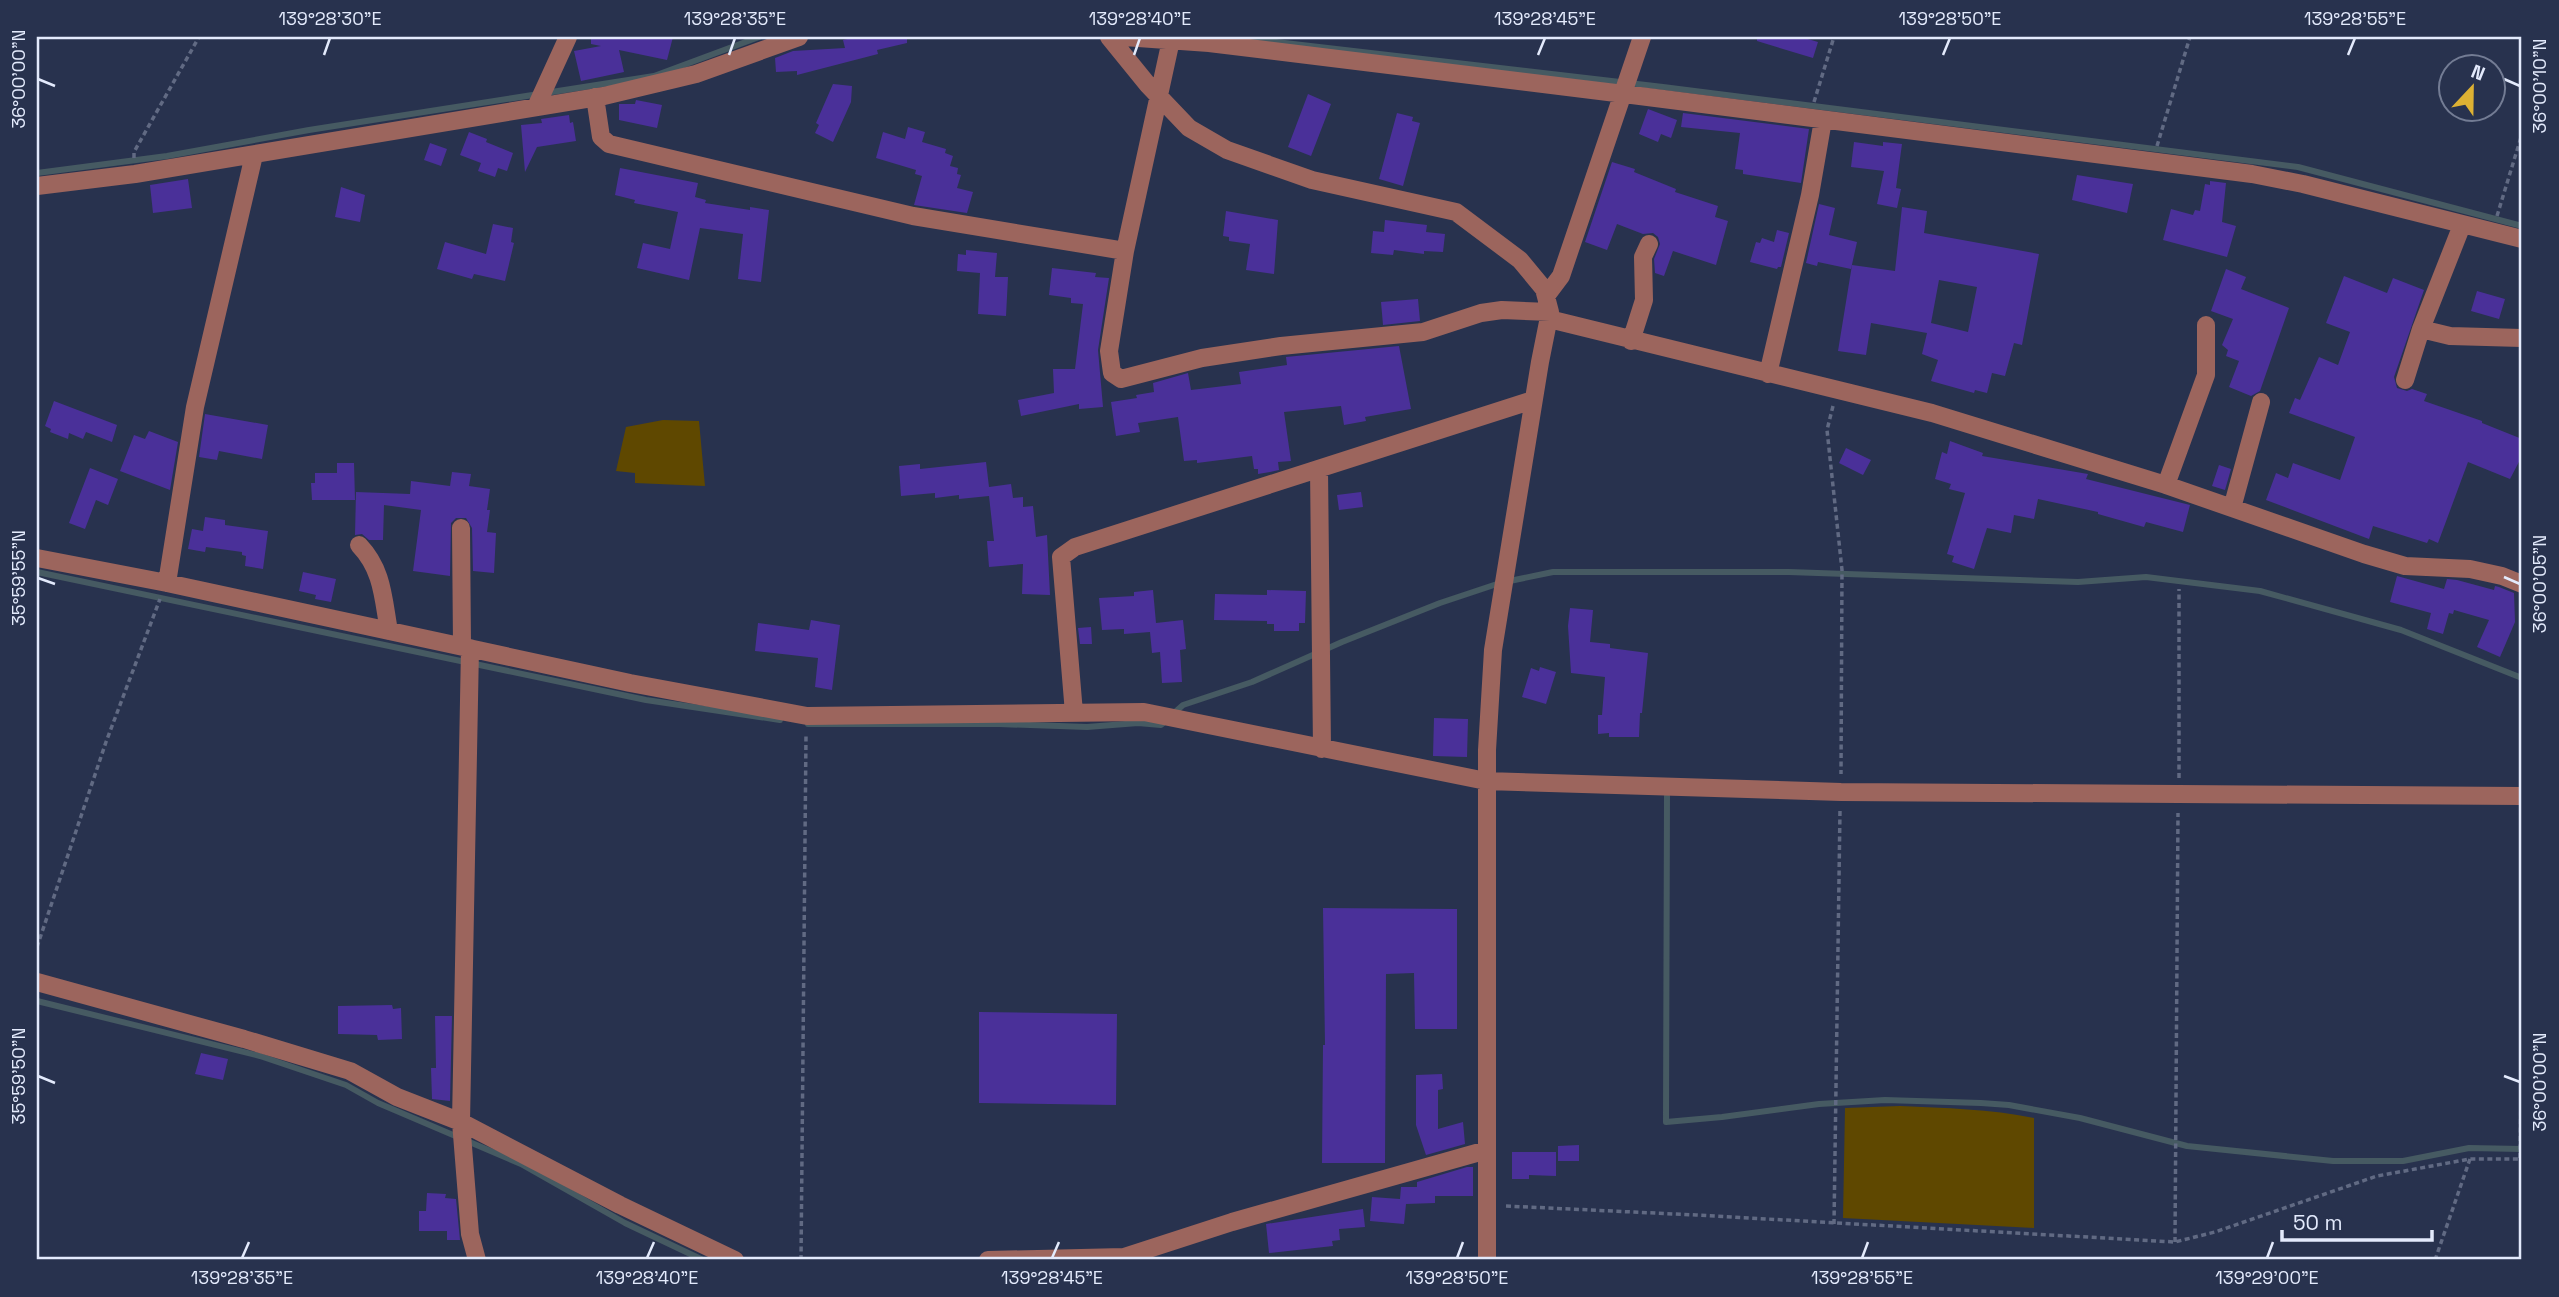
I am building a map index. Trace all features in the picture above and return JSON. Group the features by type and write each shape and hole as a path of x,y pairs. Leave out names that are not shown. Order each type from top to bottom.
{"street":[{"path":"536,107 568,37"},
{"path":"37,186 135,174 595,97 696,74 799,37"},
{"path":"1109,37 1189,128 1227,150 1312,180 1456,212 1520,260 1544,289 1548,309"},
{"path":"1124,37 1171,40 1624,94 2156,162 2303,184 2522,239"},
{"path":"1487,1260 1486,781 1493,650 1548,309 1642,37"},
{"path":"1171,40 1125,251 1109,351 1112,373 1121,379 1202,358 1281,346 1423,332 1481,313 1502,310 1548,309 1631,341 1932,413 2166,485 2405,566 2470,569 2502,576 2522,584"},
{"path":"595,97 601,136 608,144 913,216 1125,251"},
{"path":"1768,374 1810,195 1816,119"},
{"path":"167,583 195,407 254,155"},
{"path":"2405,380 2421,329 2462,225"},
{"path":"1631,341 1644,300 1643,257 1649,244"},
{"path":"2166,485 2206,375 2206,325"},
{"path":"2421,329 2450,336 2522,338"},
{"path":"1074,713 1061,557 1075,547 1534,400"},
{"path":"2232,508 2261,402"},
{"path":"1319,469 1322,749"},
{"path":"461,528 466,647 461,1122 470,1234 477,1260"},
{"path":"359,545 373,559 379,575 389,631"},
{"path":"37,558 167,583 629,683 807,716 1144,712 1486,781 1841,792 2522,796"},
{"path":"37,982 232,1035 350,1071 397,1097 461,1122 620,1205 735,1260"},
{"path":"988,1260 1124,1257 1487,1150"}],"path":[{"path":"135,174 134,152 199,37"},
{"path":"1816,119 1834,37"},
{"path":"2156,162 2158,139 2190,37"},
{"path":"2492,231 2522,134"},
{"path":"37,947 106,742 167,583"},
{"path":"2175,1242 2179,589"},
{"path":"801,1260 807,716"},
{"path":"1486,1205 2175,1242 2215,1232 2377,1177 2470,1159 2521,1159 2522,1027"},
{"path":"2435,1260 2470,1159"}],"shaded area":[{"path":"663,420 699,421 705,486 635,483 635,473 616,471 626,427"},
{"path":"1845,1108 1951,1108 2034,1118 2034,1228 1843,1218"}],"building":[{"path":"591,37 673,37 667,60 619,50 624,72 581,81 574,51 601,46 591,44"},
{"path":"856,37 907,37 907,43 877,50 878,54 797,75 797,71 776,72 775,58 793,51 845,48 843,40"},
{"path":"1757,37 1801,37 1818,42 1813,58 1757,41"},
{"path":"833,84 852,86 851,102 833,142 815,133 819,125 816,123"},
{"path":"1308,94 1331,104 1311,156 1288,147"},
{"path":"636,100 662,105 657,128 619,120 619,104 635,104"},
{"path":"1648,109 1677,120 1671,138 1661,134 1658,142 1639,134"},
{"path":"1397,113 1413,117 1412,121 1420,123 1403,186 1379,179"},
{"path":"1683,113 1809,129 1801,183 1743,174 1743,170 1735,169 1740,133 1681,127"},
{"path":"569,115 576,141 537,147 525,172 521,125 542,123 541,119"},
{"path":"908,127 925,132 922,142 946,149 945,153 953,156 950,166 958,168 957,174 961,175 957,188 973,192 967,213 914,205 922,176 915,174 916,170 876,158 883,132 905,139"},
{"path":"469,132 513,153 507,171 498,168 495,177 478,171 481,163 460,155"},
{"path":"1854,142 1883,146 1883,142 1902,144 1896,188 1901,189 1897,208 1877,204 1884,171 1851,167"},
{"path":"430,143 447,149 441,166 424,160"},
{"path":"1612,162 1635,169 1634,172 1676,189 1675,192 1718,206 1715,217 1728,221 1716,265 1673,251 1664,276 1655,273 1654,259 1660,244 1658,237 1653,233 1643,234 1617,224 1607,250 1585,242"},
{"path":"620,168 698,183 695,197 706,200 705,203 769,210 761,282 738,279 743,234 700,228 689,280 637,268 643,243 670,249 678,212 634,203 635,200 615,195"},
{"path":"2077,175 2133,184 2127,213 2072,200"},
{"path":"188,179 192,208 153,213 150,185"},
{"path":"2210,181 2226,183 2222,222 2236,226 2227,257 2163,240 2171,209 2193,215 2195,210 2200,211 2205,184 2210,185"},
{"path":"341,187 365,195 360,222 335,217"},
{"path":"1819,204 1835,208 1829,235 1857,242 1851,269 1818,262 1817,266 1806,263"},
{"path":"1902,207 1927,211 1924,233 2039,254 2022,345 2014,343 2005,376 1992,373 1987,393 1975,390 1974,393 1931,381 1938,360 1922,354 1927,333 1871,323 1866,355 1838,351 1852,265 1895,271","holes":["1939,280 1977,287 1968,332 1931,323"]},
{"path":"1226,211 1278,220 1274,274 1246,270 1250,244 1229,241 1229,237 1223,236"},
{"path":"1385,220 1427,225 1426,232 1445,234 1443,252 1424,251 1424,254 1394,250 1393,255 1371,253 1373,231 1384,232"},
{"path":"493,224 513,228 511,242 514,243 505,281 474,274 472,279 437,269 445,242 486,254"},
{"path":"1777,230 1789,233 1781,267 1777,269 1750,262 1756,242 1760,243 1762,238 1774,242"},
{"path":"966,250 997,253 995,277 1008,277 1006,316 978,314 980,273 957,271 958,254 966,255"},
{"path":"1052,268 1096,273 1095,277 1109,278 1098,350 1103,407 1079,409 1079,404 1021,416 1018,400 1054,393 1053,369 1075,369 1083,304 1071,303 1071,298 1049,295"},
{"path":"2226,269 2246,277 2241,289 2289,308 2260,391 2251,396 2229,387 2239,361 2226,356 2228,350 2222,345 2233,319 2211,311"},
{"path":"2344,276 2387,293 2393,278 2424,290 2394,377 2397,388 2427,394 2424,401 2482,421 2522,439 2522,456 2510,479 2468,462 2438,543 2429,539 2427,543 2373,526 2369,539 2266,500 2276,473 2288,478 2293,463 2340,480 2355,437 2289,413 2295,398 2300,400 2319,357 2338,365 2350,332 2326,323"},
{"path":"2477,291 2505,299 2499,319 2471,311"},
{"path":"1418,299 1420,321 1383,325 1381,302"},
{"path":"1399,346 1411,409 1365,417 1366,421 1344,425 1341,406 1284,412 1291,461 1278,462 1279,470 1258,474 1258,469 1254,469 1252,456 1197,463 1197,460 1184,461 1178,417 1138,423 1140,432 1116,436 1111,402 1154,392 1153,383 1188,373 1191,390 1241,384 1239,372 1287,365 1286,357"},
{"path":"54,401 117,425 112,442 86,432 83,439 69,433 68,439 50,432 51,429 45,426"},
{"path":"205,414 268,425 262,459 219,451 217,460 199,457"},
{"path":"149,431 178,442 170,490 120,471 134,435 145,439"},
{"path":"1950,441 1983,453 1982,456 2088,474 2086,479 2190,505 2183,532 2146,522 2144,527 2098,512 2038,499 2034,519 2014,515 2011,533 1987,528 1974,569 1952,562 1954,556 1947,554 1965,493 1949,489 1951,484 1935,479 1942,452 1947,454"},
{"path":"1846,448 1871,460 1863,475 1839,463"},
{"path":"986,462 989,487 1011,484 1013,498 1023,497 1023,507 1033,506 1036,537 1047,535 1050,595 1022,594 1023,564 989,567 987,541 994,541 989,496 959,499 959,495 935,498 935,493 901,496 899,466 920,464 920,469"},
{"path":"337,463 354,463 355,500 312,500 311,483 315,483 315,473 337,473"},
{"path":"2219,465 2231,469 2225,490 2212,486"},
{"path":"90,468 118,479 108,505 96,500 85,529 69,523"},
{"path":"452,472 471,474 469,486 490,489 487,532 496,533 494,573 473,571 472,528 466,518 456,518 451,523 450,576 413,571 421,510 384,505 383,540 369,540 362,534 355,535 356,492 410,494 411,481 450,486"},
{"path":"1361,492 1363,507 1339,510 1337,495"},
{"path":"205,517 225,520 225,525 268,531 263,569 245,566 246,556 242,555 242,552 206,547 205,552 188,549 192,529 203,531"},
{"path":"303,572 336,579 331,602 315,599 316,595 299,591"},
{"path":"2397,576 2444,589 2447,579 2494,590 2495,586 2514,593 2515,622 2500,657 2477,647 2489,620 2454,610 2453,614 2449,613 2443,634 2427,629 2431,613 2390,602"},
{"path":"1153,590 1156,623 1183,620 1186,649 1180,650 1182,682 1162,683 1160,652 1152,653 1150,632 1124,634 1124,629 1102,630 1099,598 1134,596 1134,592"},
{"path":"1267,590 1306,591 1305,623 1299,623 1299,631 1274,631 1274,624 1267,624 1267,621 1214,620 1215,594 1267,595"},
{"path":"1570,608 1593,610 1590,642 1610,644 1610,648 1648,653 1639,737 1609,737 1609,733 1598,734 1598,715 1602,715 1605,677 1571,673 1568,626"},
{"path":"811,620 840,625 832,690 815,687 818,658 755,651 758,623 809,630"},
{"path":"1091,627 1092,644 1080,644 1078,628"},
{"path":"1540,667 1556,672 1546,704 1522,697 1531,668 1539,671"},
{"path":"1434,718 1468,719 1467,757 1433,756"},
{"path":"1323,908 1457,909 1457,1029 1415,1029 1414,973 1386,974 1385,1163 1322,1163 1325,1045"},
{"path":"392,1005 393,1009 401,1008 402,1039 378,1040 377,1035 338,1034 338,1006"},
{"path":"979,1012 1117,1014 1116,1105 979,1103"},
{"path":"435,1016 452,1016 450,1101 432,1099 431,1068 436,1068"},
{"path":"201,1053 228,1059 223,1080 195,1074"},
{"path":"1442,1074 1443,1089 1438,1090 1438,1129 1463,1122 1465,1144 1426,1155 1416,1125 1416,1075"},
{"path":"1579,1145 1579,1161 1558,1161 1558,1146"},
{"path":"1512,1152 1556,1152 1556,1176 1529,1175 1529,1179 1512,1179"},
{"path":"1473,1167 1473,1196 1435,1196 1435,1203 1406,1204 1404,1224 1370,1221 1372,1197 1400,1199 1401,1187 1417,1187 1417,1182"},
{"path":"427,1193 446,1194 445,1198 456,1199 460,1240 447,1240 447,1231 419,1231 419,1211 426,1211"},
{"path":"1363,1209 1365,1227 1339,1229 1340,1240 1332,1241 1333,1246 1269,1253 1266,1224"}],"waterway":[{"path":"37,173 167,156 309,130 654,76 759,37"},
{"path":"1234,37 1663,87 2298,167 2522,226"},
{"path":"37,572 646,700 780,720"},
{"path":"1174,713 1183,705 1252,682 1440,603 1500,583 1553,572 1789,572 2078,582 2146,577 2260,591 2401,630 2522,678"},
{"path":"808,724 1087,727 1138,723 1161,725 1166,721"},
{"path":"1667,796 1666,1122 1819,1104 1885,1100 1981,1103 2009,1105 2080,1118 2187,1146 2333,1161 2403,1161 2469,1148 2522,1149"},
{"path":"37,1001 260,1056 346,1085 378,1103 521,1164 625,1223 703,1260"}]}
